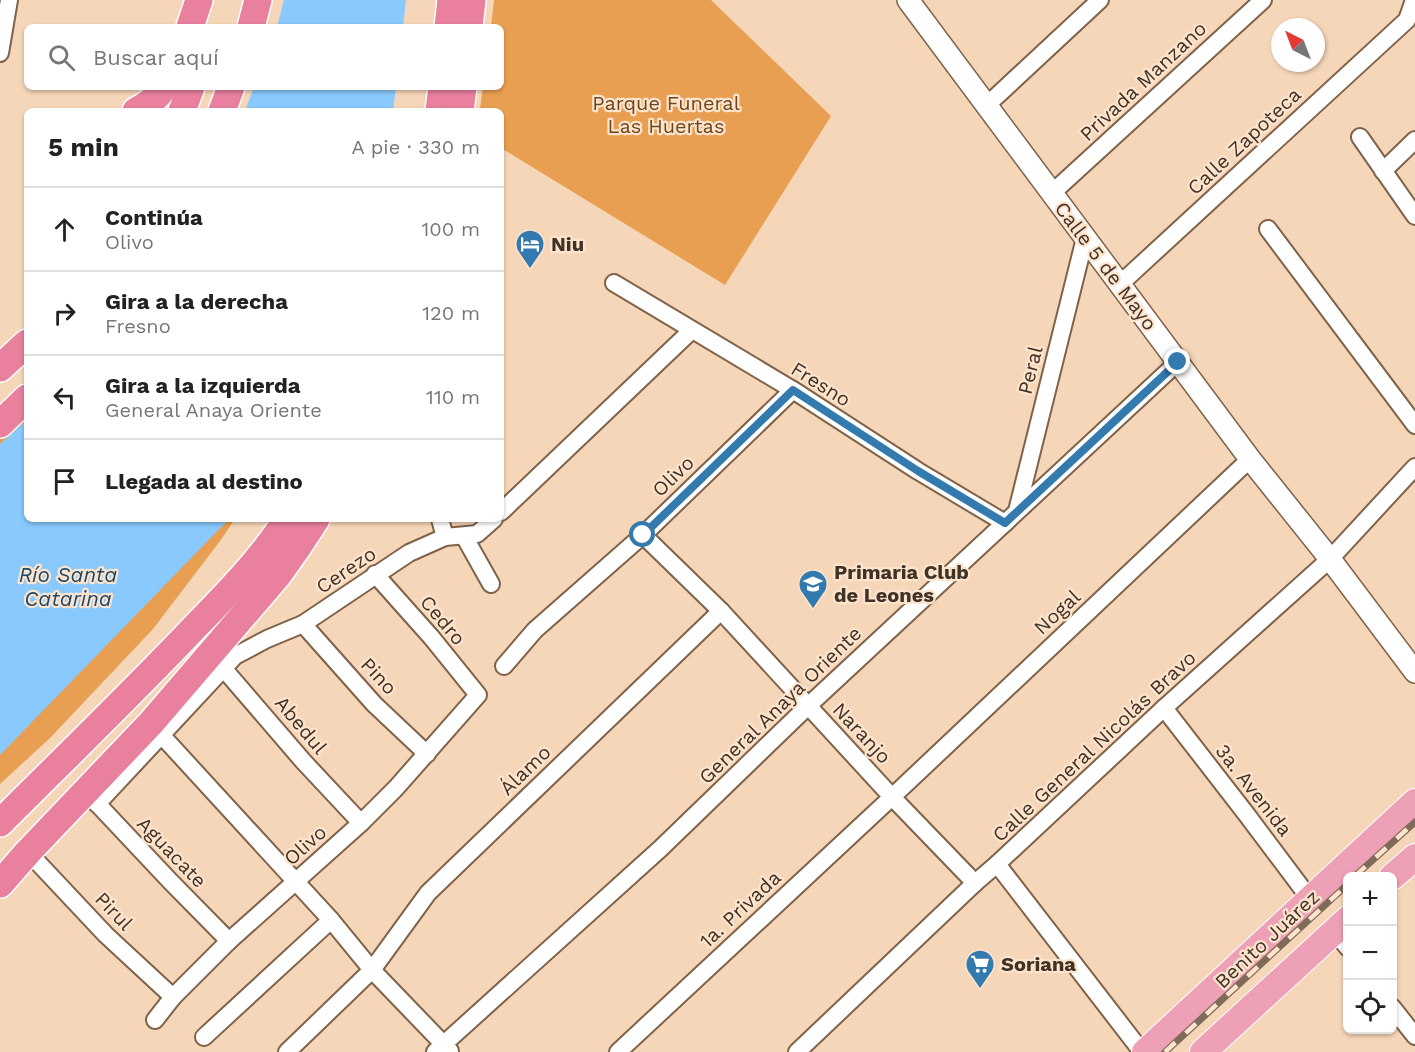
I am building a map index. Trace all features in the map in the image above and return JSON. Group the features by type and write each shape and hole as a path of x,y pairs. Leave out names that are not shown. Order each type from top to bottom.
{"highway":[{"path":"191,24 199,0"},
{"path":"209,24 215,0"},
{"path":"252,24 258,0"},
{"path":"448,24 451,0"},
{"path":"469,24 472,0"},
{"path":"142,108 162,90"},
{"path":"183,108 190,90"},
{"path":"223,108 230,90"},
{"path":"439,108 442,90"},
{"path":"460,108 463,90"},
{"path":"0,368 24,346"},
{"path":"0,424 24,401"},
{"path":"0,823 173,650 232,587 284,522"},
{"path":"1,882 28,852 91,798 217,661 314,522"}],"main road":[{"name":"Benito Juárez","path":"1143,1052 1415,802"},
{"path":"1397,873 1415,857"},
{"path":"1203,1052 1343,932"}],"street":[{"path":"1,46 9,0"},
{"name":"Calle 5 de Mayo","path":"908,0 1250,459 1330,559 1415,672"},
{"path":"986,106 1100,0"},
{"name":"Privada Manzano","path":"1052,194 1263,0"},
{"name":"Calle Zapoteca","path":"1120,284 1407,20 1414,0"},
{"path":"1360,137 1415,216"},
{"path":"1383,171 1415,140"},
{"path":"1268,229 1415,425"},
{"name":"Peral","path":"1011,517 1085,238"},
{"name":"Fresno","path":"614,283 793,390 918,471 1011,517"},
{"path":"504,509 692,330"},
{"name":"General Anaya Oriente","path":"443,1049 660,849 808,705 1178,362"},
{"name":"Olivo","path":"504,666 535,630 643,535 793,390"},
{"name":"Nogal","path":"892,797 1250,459"},
{"name":"Calle General Nicolás Bravo","path":"797,1052 1164,708 1330,559 1415,467"},
{"path":"441,522 445,537"},
{"name":"Cerezo","path":"217,661 235,656 303,624 409,553 445,537 477,534 491,522"},
{"name":"Naranjo","path":"643,535 721,612 975,883"},
{"path":"464,536 491,584"},
{"name":"Cedro","path":"375,574 432,638 478,695"},
{"name":"Álamo","path":"287,1052 372,970 428,893 721,612"},
{"name":"Pino","path":"303,624 374,704 427,754"},
{"name":"Abedul","path":"217,661 303,761 361,823"},
{"name":"Olivo","path":"155,1020 173,997 229,941 361,823 396,788 478,695"},
{"name":"3a. Avenida","path":"1164,708 1310,899"},
{"path":"156,728 331,920 372,970 443,1049"},
{"name":"1a. Privada","path":"618,1052 892,797"},
{"name":"Aguacate","path":"91,798 229,941"},
{"name":"Pirul","path":"28,852 106,934 173,997"},
{"path":"997,864 1143,1052"},
{"path":"204,1037 331,920"},
{"path":"1397,1013 1415,1036"}],"green space":[{"name":"Parque Funeral Las Huertas","path":"494,0 711,0 831,116 725,285 504,150 504,108 480,108 483,90 504,90 504,24 491,24"},
{"name":"Río Santa Catarina","path":"24,410 24,522 233,522 153,629 50,738 0,784 0,434"}],"water":[{"path":"284,0 406,0 403,24 278,24"},
{"path":"253,90 396,90 393,108 246,108"},
{"name":"Río Santa Catarina","path":"24,423 24,522 226,522 0,755 0,444"}],"railway":[{"path":"1359,872 1415,822"},
{"path":"1165,1052 1343,889"}],"place":[{"name":"Niu","path":"530,270"},
{"name":"Primaria Club de Leones","path":"813,610"},
{"name":"Soriana","path":"980,990"}],"route":[{"path":"643,535 793,390 918,471 1005,523 1178,362"}]}
